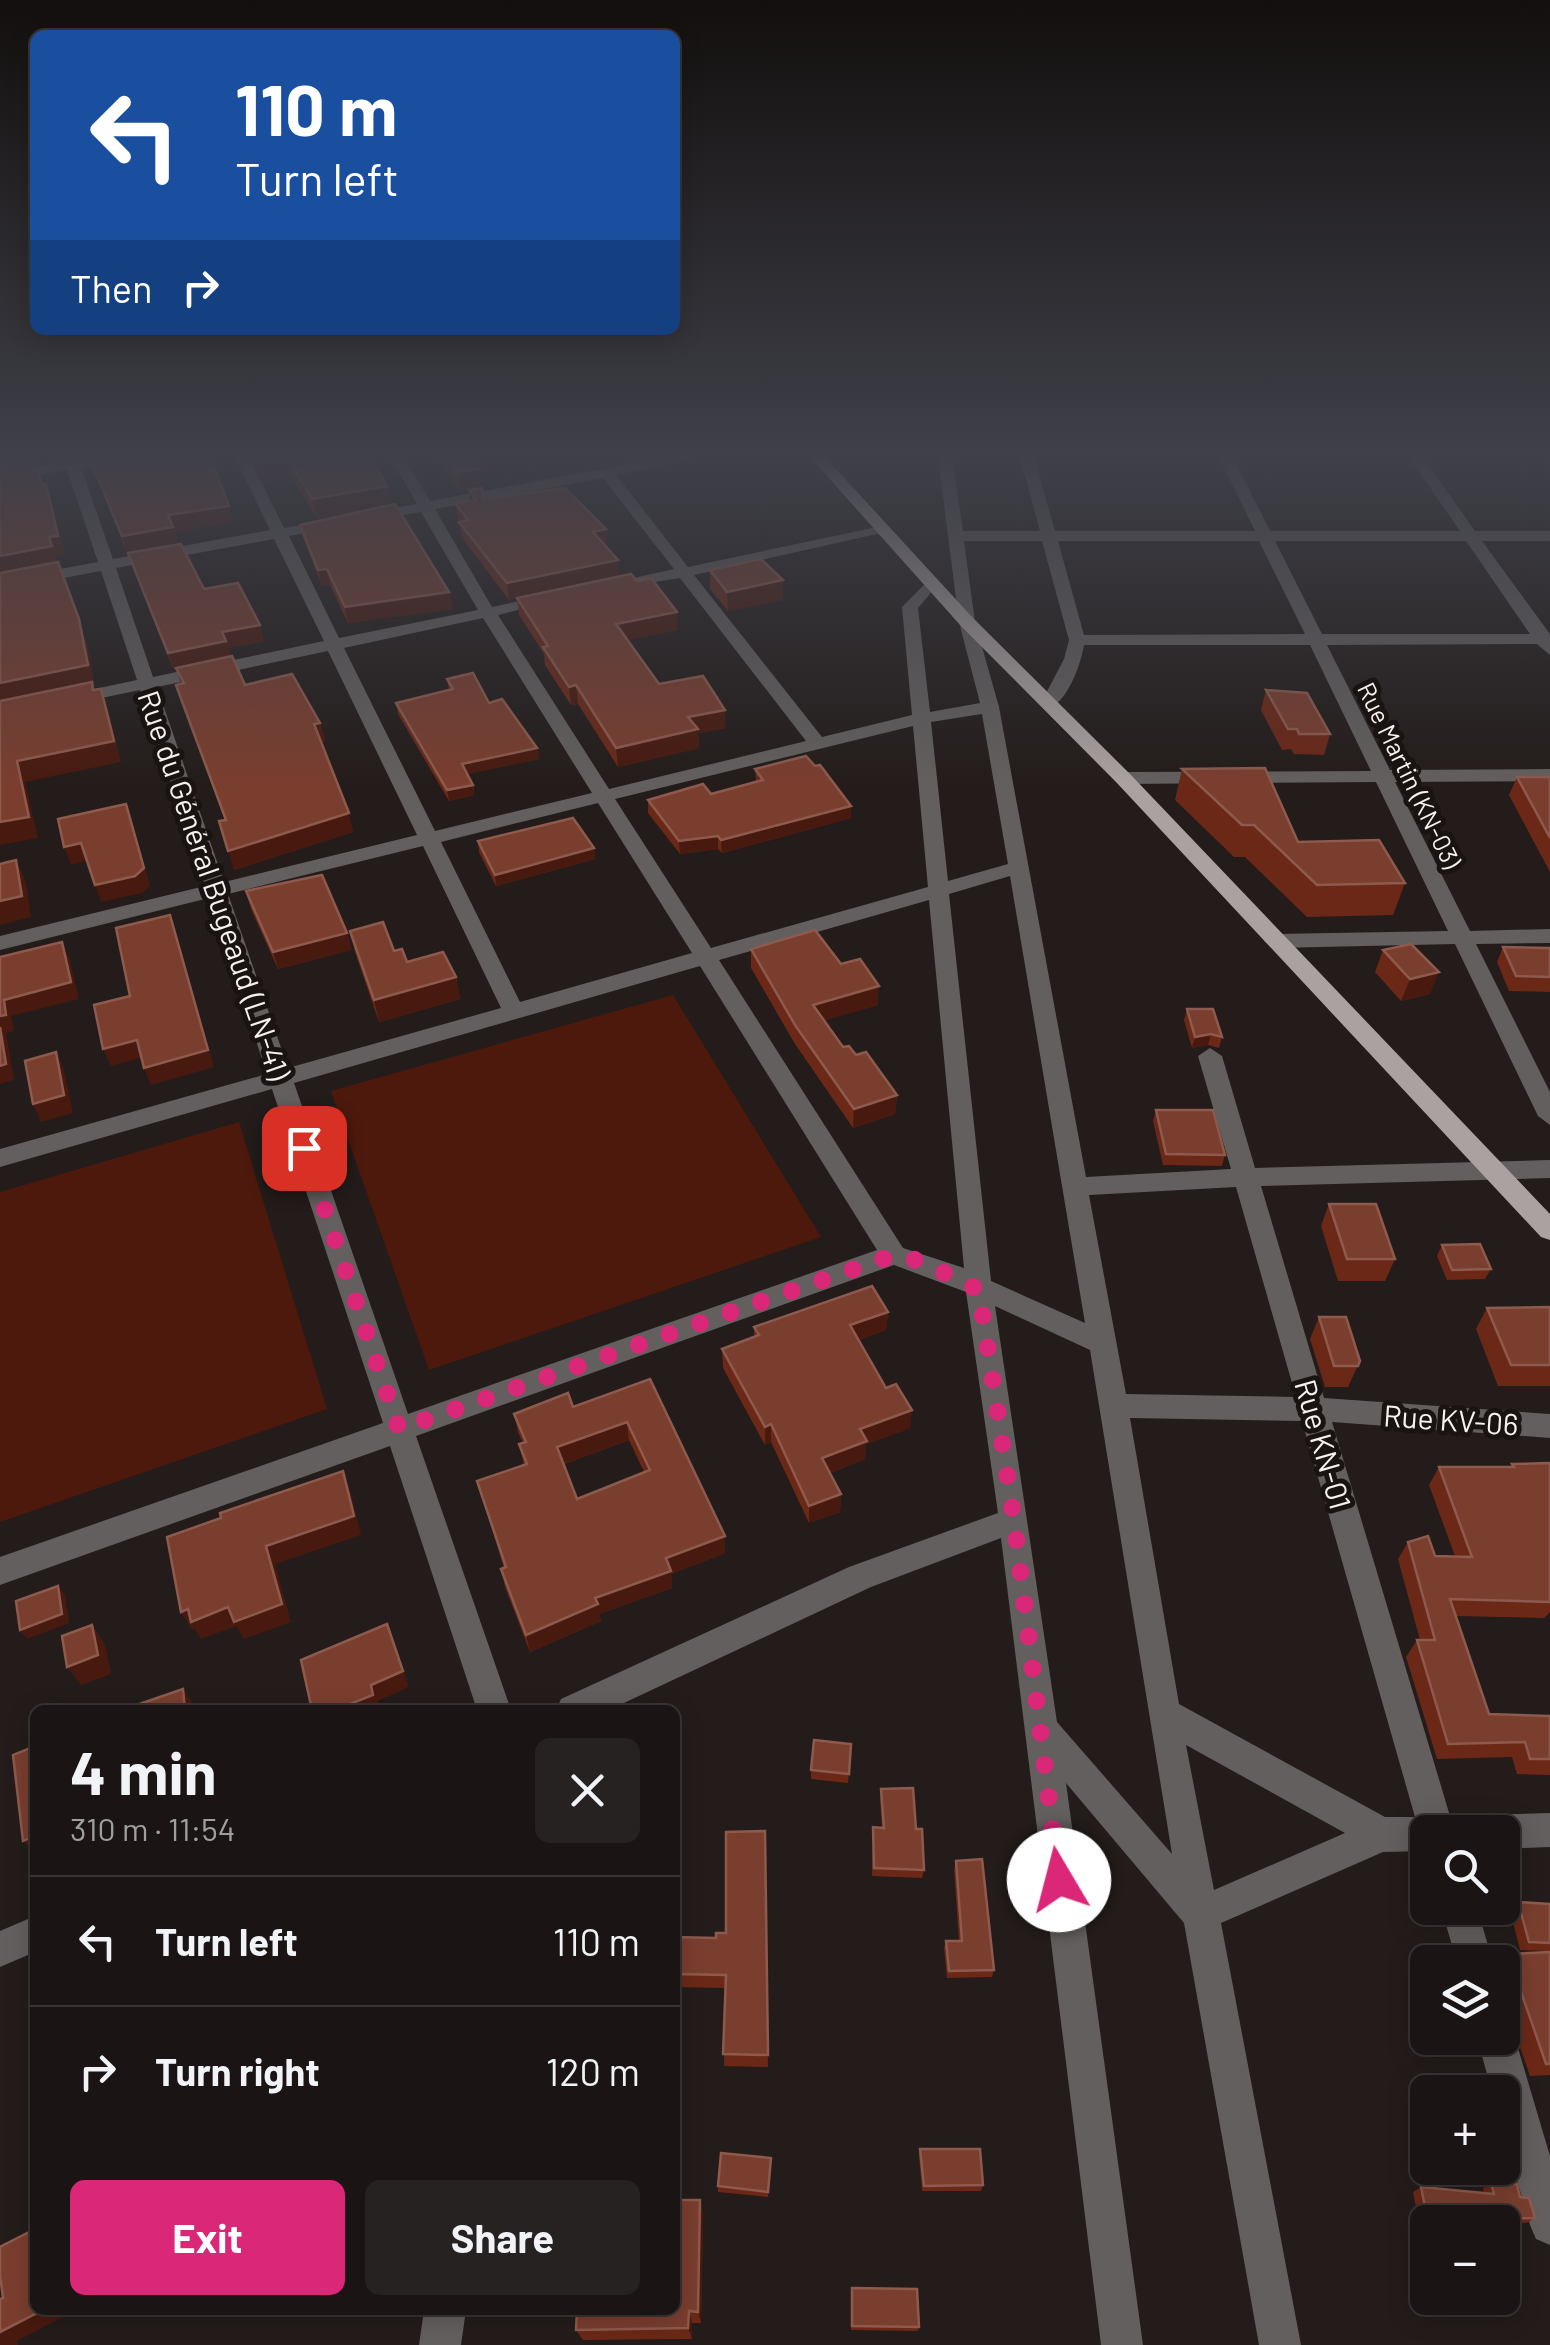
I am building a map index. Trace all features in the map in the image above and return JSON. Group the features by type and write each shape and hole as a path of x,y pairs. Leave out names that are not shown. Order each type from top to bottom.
{"main road":[{"path":"917,566 1123,778 1550,1230"}],"street":[{"path":"0,585 105,566"},
{"name":"Rue du Général Bugeaud (LN-41)","path":"107,566 492,1705"},
{"path":"296,566 514,1012"},
{"path":"461,566 894,1255"},
{"path":"676,566 817,744"},
{"path":"604,589 712,566"},
{"path":"961,566 967,622 990,706 1164,1714 1280,2345"},
{"path":"1050,703 1073,659 1077,640 1056,566"},
{"name":"Rue Martin (KN-03)","path":"1279,566 1550,1116"},
{"path":"1493,566 1548,643"},
{"path":"932,582 910,607 918,719 979,1290 1014,1520 1122,2345"},
{"path":"0,714 565,597"},
{"path":"1077,640 1548,643"},
{"path":"0,943 918,719 990,706"},
{"path":"1123,778 1550,775"},
{"path":"0,1158 1016,868"},
{"path":"1275,941 1550,936"},
{"name":"Rue KN-01","path":"1210,1056 1432,1815"},
{"path":"1074,1187 1247,1177 1550,1169"},
{"path":"0,1571 894,1255 920,1261 1102,1343"},
{"name":"Rue KV-06","path":"1113,1406 1314,1409 1550,1426"},
{"path":"584,1705 860,1577 1014,1520"},
{"path":"1164,1714 1382,1835"},
{"path":"1038,1725 1200,1914"},
{"path":"1520,1831 1550,1830"},
{"path":"1200,1914 1382,1835 1410,1833"},
{"path":"0,1948 30,1936"},
{"path":"1501,2055 1550,2225"},
{"path":"440,2345 443,2315"}],"shaded area":[{"path":"673,995 821,1237 429,1370 331,1091"},
{"path":"239,1122 327,1409 0,1522 0,1192"}],"building":[{"path":"60,566 79,619 88,665 0,683 0,573"},
{"path":"133,566 192,566 204,589 238,583 260,625 222,632 226,641 168,653"},
{"path":"317,566 433,566 449,592 345,607 327,569 318,570"},
{"path":"494,566 587,566 507,583"},
{"path":"769,566 783,580 727,592 710,570"},
{"path":"631,574 637,581 651,578 677,612 616,624 659,684 703,676 725,710 688,717 698,729 616,748 576,685 569,687 517,598"},
{"path":"232,656 245,685 292,674 320,723 314,724 349,813 228,851 219,821 226,820 176,685 184,683 176,668"},
{"path":"473,673 489,703 502,699 537,748 462,764 473,785 447,790 396,703 453,689 447,679"},
{"path":"92,682 93,690 101,689 114,741 17,761 29,817 0,822 0,701"},
{"path":"1266,690 1307,693 1330,734 1299,734 1297,729 1288,729"},
{"path":"806,756 815,766 820,765 851,806 721,840 718,836 679,841 648,800 703,784 711,794 763,780 755,769"},
{"path":"1265,768 1298,842 1379,840 1405,883 1317,885 1254,825 1242,825 1182,769"},
{"path":"1517,777 1550,777 1550,838"},
{"path":"126,804 144,868 135,876 95,885 81,843 64,847 58,819"},
{"path":"573,818 594,848 495,875 478,841"},
{"path":"16,860 22,896 0,901 0,864"},
{"path":"322,875 347,933 273,952 246,891"},
{"path":"170,915 208,1050 144,1068 137,1040 103,1049 94,1005 130,996 116,928"},
{"path":"383,922 394,951 402,949 407,962 443,952 456,977 374,1000 350,931"},
{"path":"815,930 841,964 860,959 879,986 813,1005 843,1047 849,1046 856,1055 866,1052 897,1095 854,1109 795,1025 751,949"},
{"path":"62,942 71,982 4,1000 6,1015 0,1016 0,957"},
{"path":"1411,944 1439,972 1410,979 1383,950"},
{"path":"1503,947 1550,948 1550,977 1516,976"},
{"path":"1187,1009 1213,1009 1222,1037 1195,1037"},
{"path":"0,1027 6,1064 0,1066"},
{"path":"56,1052 64,1095 33,1104 25,1061"},
{"path":"1156,1110 1213,1110 1225,1155 1166,1154"},
{"path":"1329,1204 1376,1204 1395,1259 1347,1259"},
{"path":"1480,1244 1491,1269 1452,1270 1442,1245"},
{"path":"872,1286 888,1312 850,1325 886,1388 896,1384 912,1410 860,1429 867,1441 822,1458 841,1494 809,1506 771,1424 765,1427 722,1349 759,1335 754,1327"},
{"path":"1550,1307 1550,1365 1511,1365 1487,1308"},
{"path":"1319,1317 1346,1317 1360,1361 1358,1366 1334,1366"},
{"path":"650,1379 725,1536 666,1558 671,1571 595,1598 598,1604 526,1635 501,1569 506,1567 477,1481 527,1464 519,1444 526,1442 514,1414 568,1393 573,1407","holes":["627,1422 650,1470 577,1499 557,1447"]},
{"path":"1550,1463 1550,1602 1450,1599 1489,1714 1550,1716 1550,1759 1530,1759 1525,1742 1448,1744 1417,1640 1435,1640 1408,1542 1428,1536 1435,1556 1472,1557 1439,1467"},
{"path":"343,1471 354,1516 266,1546 282,1604 234,1622 228,1607 191,1622 188,1609 181,1612 167,1537 221,1518 220,1513"},
{"path":"58,1586 62,1614 20,1630 16,1601"},
{"path":"387,1624 403,1671 371,1685 373,1695 348,1705 311,1705 301,1660"},
{"path":"92,1625 98,1655 67,1667 62,1636"},
{"path":"183,1689 185,1705 137,1705"},
{"path":"814,1740 851,1744 849,1774 811,1770"},
{"path":"30,1748 30,1838 23,1841 13,1755"},
{"path":"913,1788 916,1829 922,1829 924,1870 874,1868 873,1827 884,1828 881,1789"},
{"path":"765,1831 768,2055 723,2054 726,1975 680,1974 680,1937 716,1938 716,1933 726,1933 726,1832"},
{"path":"982,1859 994,1970 949,1971 946,1941 962,1941 956,1861"},
{"path":"1520,1902 1550,1904 1550,1943 1529,1942"},
{"path":"1550,1952 1550,2064 1546,2064 1520,1989 1520,1953"},
{"path":"920,2149 980,2149 983,2185 924,2186"},
{"path":"721,2153 771,2158 768,2192 718,2186"},
{"path":"1492,2185 1517,2185 1520,2197 1529,2198 1535,2218 1520,2218 1520,2205 1425,2205 1421,2187 1494,2194"},
{"path":"680,2200 700,2200 698,2312 689,2311 688,2328 576,2330 577,2315 680,2315"},
{"path":"30,2232 30,2315 33,2315 0,2332 3,2298 0,2247"},
{"path":"852,2288 917,2289 919,2327 852,2326"}],"route":[{"path":"304,1148 399,1429 894,1255 948,1272 979,1290 1014,1520 1059,1880"}]}
